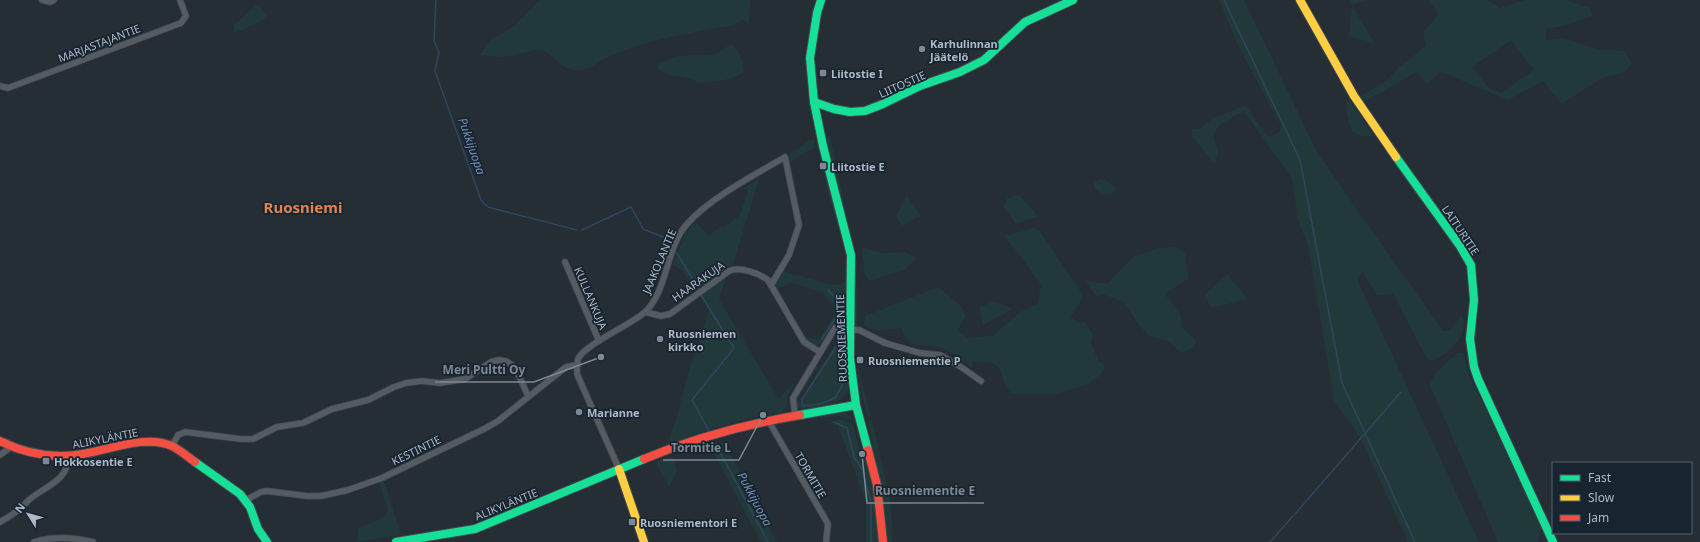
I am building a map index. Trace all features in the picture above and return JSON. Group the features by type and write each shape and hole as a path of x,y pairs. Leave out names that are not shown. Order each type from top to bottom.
{"street":[{"path":"42,0 50,2 54,0"},
{"name":"MARJASTAJANTIE","path":"0,86 8,88 181,23 186,16 180,0"},
{"name":"RUOSNIEMENTIE","path":"821,0 817,13 810,58 814,102 825,153 851,255 850,358 856,405 878,485 883,542"},
{"name":"LIITOSTIE","path":"814,102 834,109 850,112 865,111 883,104 920,86 960,72 984,60 1025,22 1073,0"},
{"name":"LAITURITIE","path":"1300,0 1354,96 1377,131 1460,246 1471,265 1474,300 1470,339 1474,367 1478,379 1554,542"},
{"name":"JAAKOLANTIE","path":"577,365 582,354 599,341 645,312 655,298 678,238 687,223 721,196 785,156 799,226 788,255 771,285"},
{"name":"KULLANKUJA","path":"565,262 599,341"},
{"name":"HAARAKUJA","path":"645,312 662,316 670,314 734,269 739,269 768,280 804,342 820,352"},
{"path":"795,415 793,398 835,328"},
{"path":"850,330 859,330 885,343 920,353 940,355 981,381"},
{"path":"172,446 178,435 185,432 252,439 277,427 303,423 332,409 368,400 394,387 406,383 440,383 465,379 491,362 499,360 506,361 512,365 528,396"},
{"path":"577,365 577,374 619,469 644,542"},
{"name":"KESTINTIE","path":"246,500 261,492 267,491 307,496 321,496 348,490 382,478 498,421 566,367 577,365"},
{"path":"619,469 697,440 768,420 856,405"},
{"name":"TORMITIE","path":"768,420 828,524 826,542"},
{"name":"ALIKYLÄNTIE","path":"0,440 10,447 45,455 68,456 84,454 132,442 149,441 172,446 240,494 246,500 258,528 267,542"},
{"path":"0,455 10,447"},
{"path":"0,522 13,515 34,496 52,486 64,474 69,460 68,456"},
{"name":"ALIKYLÄNTIE","path":"396,542 475,529 619,469"},
{"path":"34,542 49,538 76,538 93,542"}],"green space":[{"path":"540,0 750,0 749,25 744,20 739,21 734,25 654,41 608,57 583,70 568,69 548,53 540,50 533,50 507,57 480,55 490,40 513,27"},
{"path":"1219,0 1244,0 1318,154 1443,331 1449,331 1461,316 1464,319 1462,333 1455,345 1438,358 1431,361 1426,357 1393,294 1377,296 1362,271 1358,281 1479,542 1408,542 1361,439 1334,401 1308,246 1298,220 1292,179 1244,111 1219,125 1213,136 1218,151 1215,165 1192,136 1192,128 1199,129 1213,118 1244,106 1247,107 1266,135 1271,137 1280,131 1281,125 1241,52"},
{"path":"1350,0 1369,0 1352,5"},
{"path":"1429,0 1487,0 1500,8 1525,0 1566,0 1590,8 1593,16 1560,27 1546,29 1546,40 1563,38 1598,49 1624,51 1632,63 1625,72 1600,79 1562,104 1543,81 1508,100 1441,72 1426,84 1416,72 1361,104 1358,98 1387,80 1398,68 1426,46 1423,33 1438,14","holes":["1511,40 1534,70 1502,93 1489,88 1472,67"]},
{"path":"256,5 260,6 267,16 260,22 234,33 234,25"},
{"path":"1352,5 1374,43 1351,37 1349,34"},
{"path":"731,44 739,53 744,68 744,72 734,77 698,83 689,78 672,76 658,69 659,64 678,56 717,54"},
{"path":"1350,101 1374,136 1359,135 1351,128 1346,103"},
{"path":"830,136 850,227 847,217 826,137"},
{"path":"814,139 815,147 792,161 790,164 790,154 809,140"},
{"path":"823,168 843,238 848,263 845,330 848,391 840,400 834,403 822,407 803,410 796,405 796,399 817,366 818,367 798,398 799,401 801,400 838,340 837,321 821,343 813,345 807,341 804,336 819,340 835,314 836,309 822,293 791,282 777,290 774,286 783,271 795,276 798,275 824,283 839,285 845,281 846,256 822,169"},
{"path":"759,179 733,264 695,291 683,271 673,265 685,234 696,222 708,236 722,226 724,227 740,215 748,191 743,188"},
{"path":"1101,179 1109,182 1115,187 1115,191 1111,194 1102,194 1095,188 1094,182"},
{"path":"907,195 922,218 917,217 902,226 896,216"},
{"path":"1019,195 1038,216 1016,224 1004,207 1007,198"},
{"path":"1033,228 1039,230 1084,296 1070,318 1085,323 1093,334 1091,343 1099,362 1105,364 1102,374 1086,385 1055,394 1012,394 1004,381 1001,370 998,366 985,362 972,362 973,368 942,348 915,345 911,343 907,340 901,328 877,331 864,326 865,316 938,287 959,304 966,315 958,330 967,338 993,335 1022,311 1038,304 1040,289 1043,287 1005,236"},
{"path":"852,239 857,262 857,280 856,266"},
{"path":"862,247 882,253 906,252 916,259 904,270 869,281 864,272"},
{"path":"1176,247 1185,253 1188,279 1165,294 1181,316 1181,326 1197,341 1194,347 1182,353 1169,342 1149,336 1139,325 1123,301 1101,294 1097,297 1085,281 1107,284 1134,257 1158,248"},
{"path":"1227,274 1248,299 1212,308 1204,296"},
{"path":"726,277 719,299 778,398 795,382 787,397 786,409 781,413 762,415 715,428 667,444 676,419 689,370 709,312 699,295"},
{"path":"857,280 857,328 853,324"},
{"path":"993,301 1013,309 983,325 979,308"},
{"path":"1458,353 1463,353 1465,356 1468,372 1541,527 1538,542 1498,542 1430,385 1437,371"},
{"path":"858,370 871,416 867,417 859,382"},
{"path":"846,413 854,420 838,416 802,420 802,418"},
{"path":"840,419 853,424 862,459 864,458 872,478 876,499 880,542 866,542 866,502 838,426 829,423"},
{"path":"872,420 890,498 893,542 888,542 884,502 868,421"},
{"path":"724,442 777,542 761,542 710,446"},
{"path":"673,457 677,471 669,487 655,461"},
{"path":"384,481 401,535 357,542 358,528 383,518 388,510 379,483"}],"waterway":[{"name":"Pukkijuopa","path":"436,0 434,41 439,52 435,71 481,200 488,207 577,230"},
{"path":"1224,0 1300,160 1342,383 1415,542"},
{"name":"Pukkijuopa","path":"582,230 631,207 643,229 671,240"},
{"name":"Pukkijuopa","path":"676,252 698,288"},
{"path":"828,290 843,306 842,386 835,398 820,404 802,406 802,399 842,338"},
{"name":"Pukkijuopa","path":"701,295 734,348 692,400 709,431"},
{"path":"821,340 843,307"},
{"path":"1295,514 1401,392"},
{"path":"834,422 847,428 854,457 862,469 871,502 871,542"},
{"name":"Pukkijuopa","path":"715,443 768,542"},
{"path":"1270,542 1293,516"}],"traffic: fast":[{"path":"821,0 817,13 810,58 814,102 823,146 851,255 850,358 856,405 868,450"},
{"path":"814,102 834,109 850,112 865,111 883,104 920,86 960,72 984,60 1025,22 1073,0"},
{"path":"1396,157 1460,246 1471,265 1474,300 1470,339 1474,367 1478,379 1553,542"},
{"path":"800,415 856,405"},
{"path":"396,542 475,529 644,459"},
{"path":"195,462 240,494 250,507 258,529 267,542"}],"traffic: slow":[{"path":"1300,0 1354,96 1396,157"},
{"path":"619,469 644,542"}],"traffic: jam":[{"path":"644,459 663,451 721,432 800,415"},
{"path":"0,441 30,452 51,456 83,454 139,442 162,443 172,446 195,462"},
{"path":"868,450 877,485 883,542"}],"place":[{"name":"Karhulinnan Jäätelö","path":"922,49"},
{"name":"Liitostie I","path":"823,73"},
{"name":"Liitostie E","path":"823,166"},
{"name":"Ruosniemen kirkko","path":"660,339"},
{"name":"Meri Pultti Oy","path":"601,357"},
{"name":"Ruosniementie P","path":"860,360"},
{"name":"Marianne","path":"579,412"},
{"name":"Tormitie L","path":"763,415"},
{"name":"Ruosniementie E","path":"862,454"},
{"name":"Hokkosentie E","path":"46,461"},
{"name":"Ruosniementori E","path":"632,522"}],"district":[{"name":"Ruosniemi","path":"303,207"}]}
